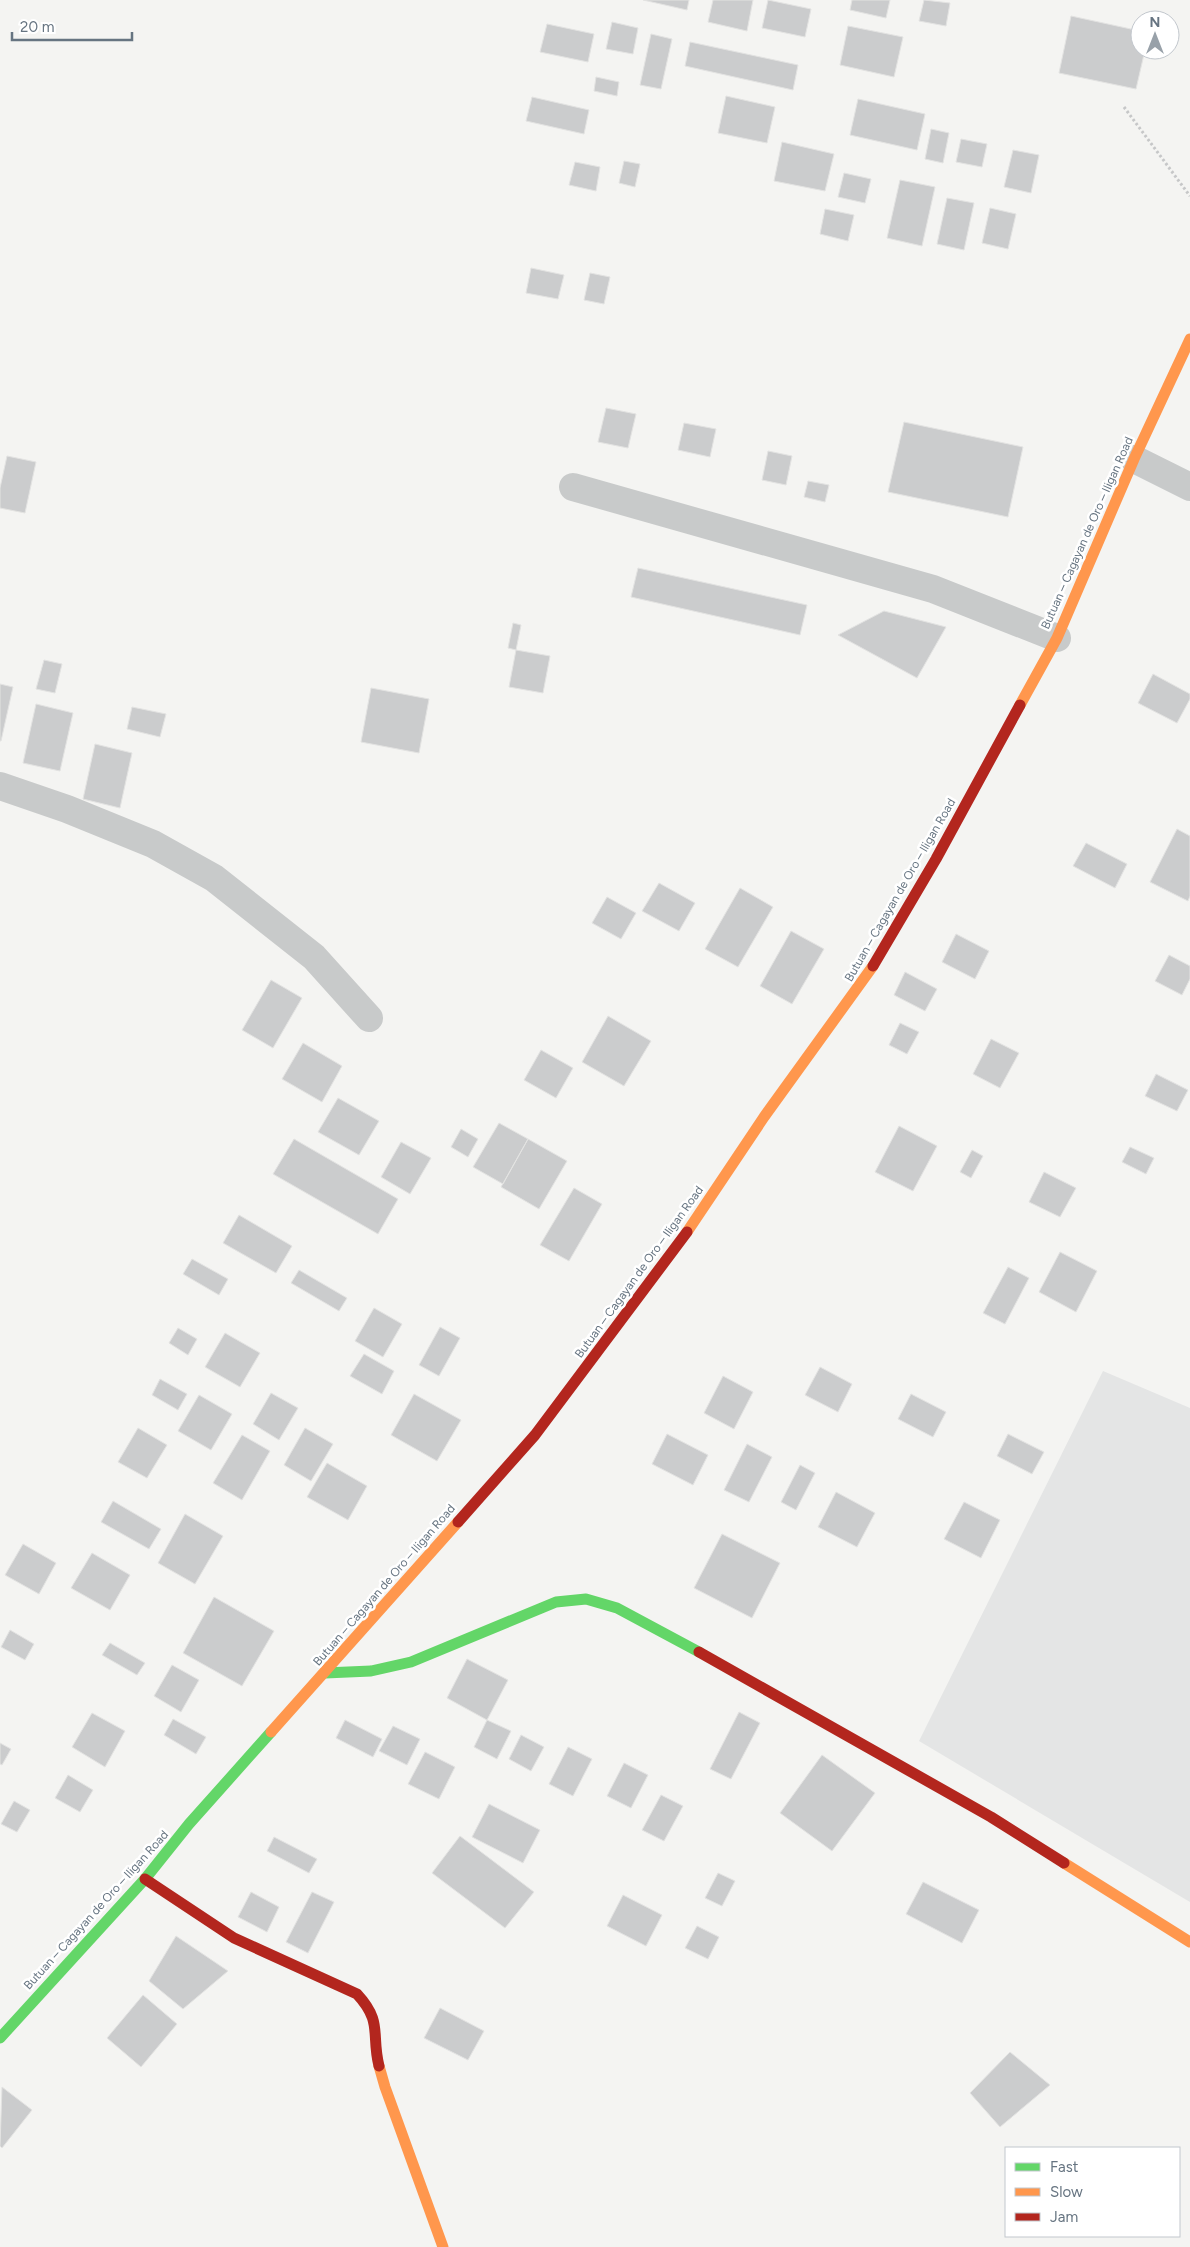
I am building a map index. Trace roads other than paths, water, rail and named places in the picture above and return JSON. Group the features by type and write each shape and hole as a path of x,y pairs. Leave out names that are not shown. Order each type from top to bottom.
{"main road":[{"name":"Butuan – Cagayan de Oro – Iligan Road","path":"0,2038 145,1879 189,1824 535,1435 699,1218 764,1117 867,976 936,859 1056,638 1134,459 1190,339"},
{"path":"325,1672 371,1670 411,1662 556,1602 586,1599 617,1608 991,1817 1190,1942"},
{"path":"145,1879 234,1938 357,1994 369,2007 375,2023 377,2057 385,2087 443,2247"}],"street":[{"path":"1134,459 1190,487"},
{"path":"572,488 932,589 1056,638"},
{"path":"0,786 67,809 153,844 214,878 314,957 370,1018"}]}
